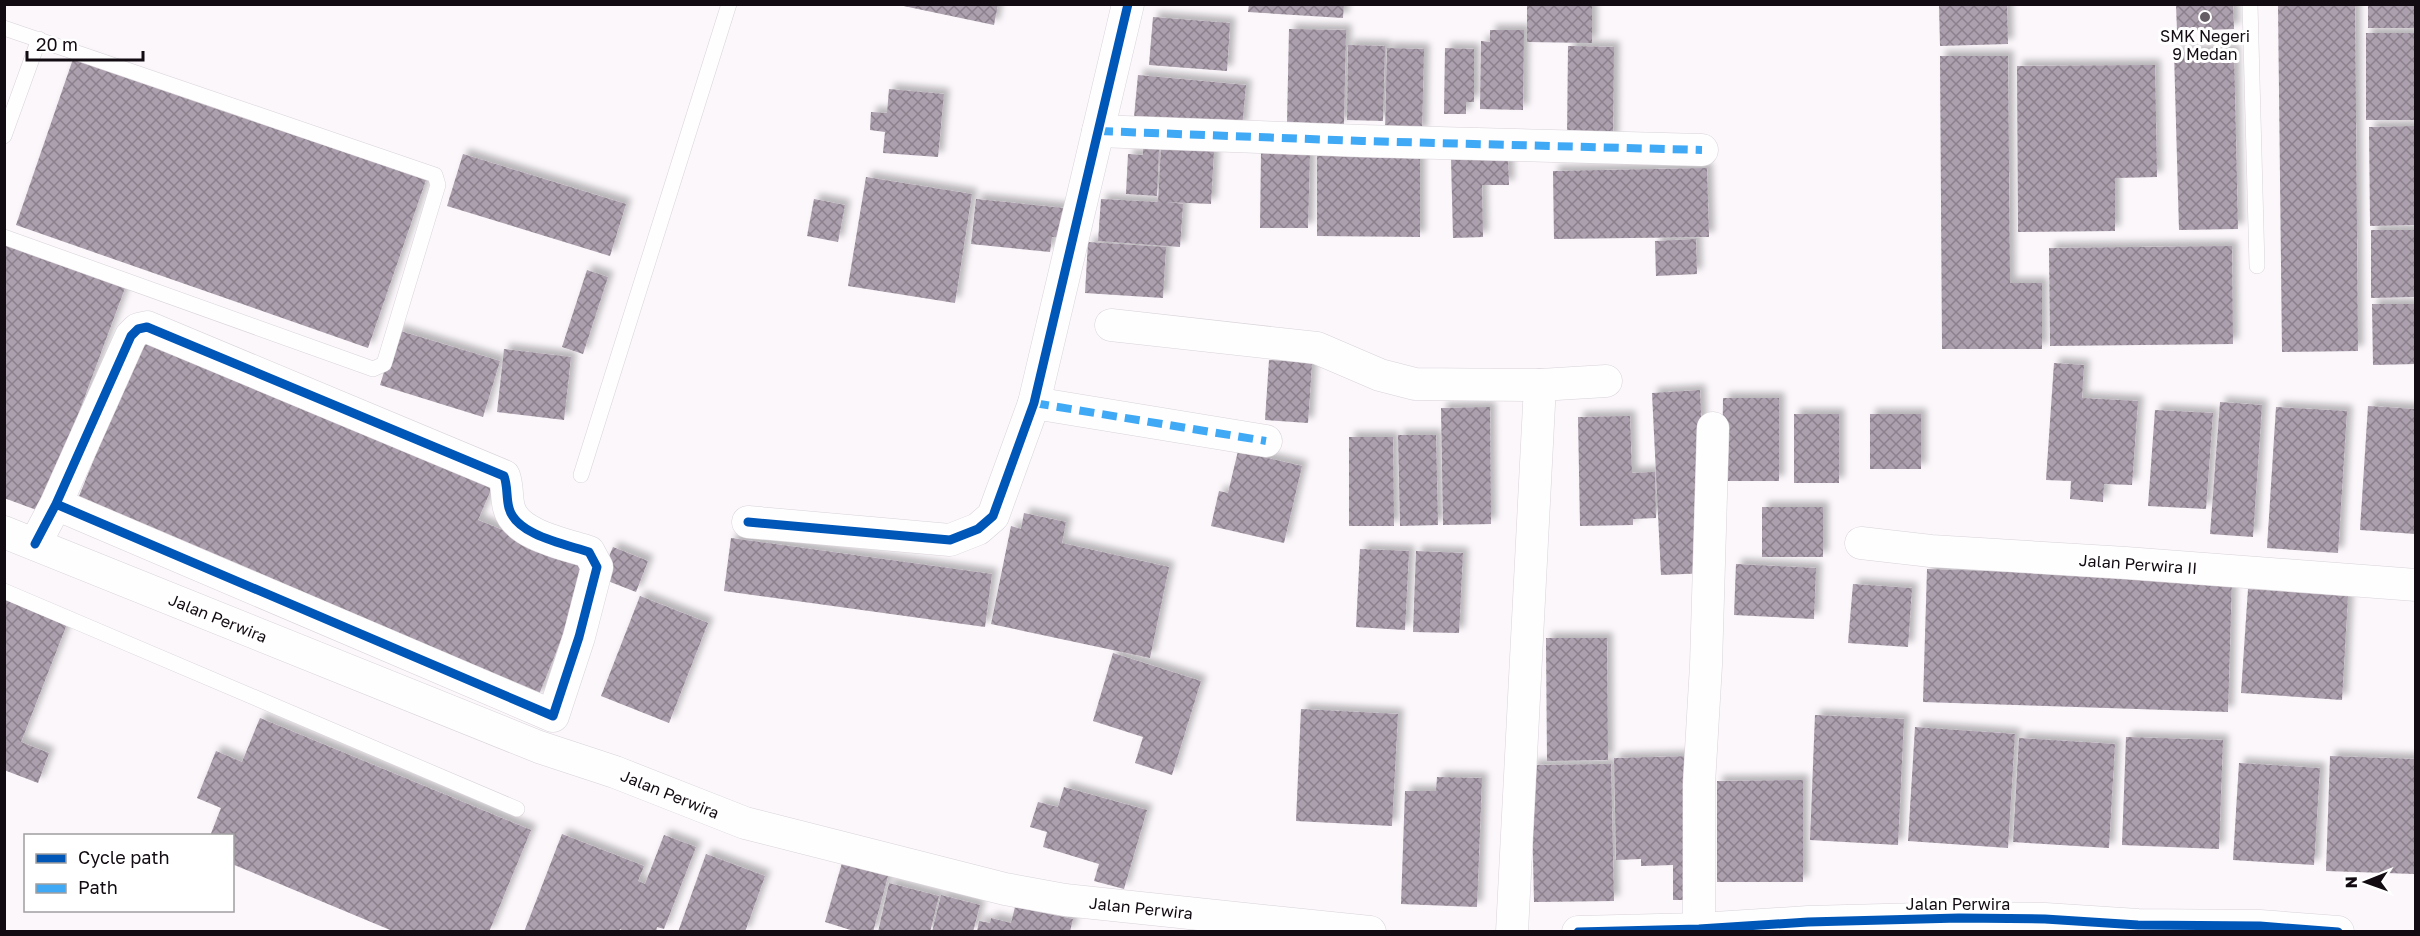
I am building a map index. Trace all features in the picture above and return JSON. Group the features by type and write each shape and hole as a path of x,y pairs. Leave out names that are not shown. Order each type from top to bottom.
{"street":[{"path":"748,522 951,540 978,530 993,516 1035,403 1128,4"},
{"path":"1098,131 1702,150"},
{"path":"1111,326 1317,348 1380,375 1415,384 1540,385 1606,381"},
{"path":"35,544 56,504 131,336 138,329 147,327 504,476 508,487 508,507 520,526 589,552 597,567 579,637 553,716 539,747"},
{"path":"1512,932 1540,385"},
{"path":"1035,403 1266,441"},
{"path":"1713,428 1706,665 1699,784 1719,929"},
{"path":"56,504 553,716"},
{"name":"Jalan Perwira","path":"4,532 539,747 615,772 745,823 1005,889 1065,900 1370,932"},
{"name":"Jalan Perwira II","path":"1861,543 1931,551 2415,585"},
{"name":"Jalan Perwira","path":"1578,932 1719,929 1808,922 1959,925 2045,919 2138,925 2338,932"}],"lane":[{"path":"581,475 729,4"},
{"path":"2250,4 2257,266"},
{"path":"4,28 435,175 438,185 384,364 373,369 4,237"},
{"path":"4,136 39,39"},
{"path":"4,591 517,809"}],"building":[{"path":"894,4 998,4 994,25"},
{"path":"1249,4 1344,4 1343,18 1248,12"},
{"path":"1527,4 1592,4 1592,43 1527,42"},
{"path":"1939,4 2007,4 2008,44 1940,46"},
{"name":"SMK Negeri 9 Medan","path":"2176,4 2233,4 2234,29 2177,31"},
{"path":"2278,4 2355,4 2358,351 2282,352"},
{"path":"2368,4 2415,4 2415,28 2368,28"},
{"path":"1153,17 1230,23 1227,71 1149,65"},
{"path":"1289,29 1346,30 1344,124 1287,123"},
{"path":"1490,30 1524,30 1523,110 1480,109 1481,41 1490,42"},
{"path":"2366,33 2415,33 2415,120 2366,120"},
{"path":"1348,45 1385,46 1383,121 1347,120"},
{"path":"1568,46 1614,47 1613,142 1567,141"},
{"path":"1387,48 1424,49 1422,133 1385,132"},
{"path":"1445,48 1474,49 1474,102 1466,102 1466,114 1444,114"},
{"path":"2234,50 2238,229 2179,230 2174,52"},
{"path":"74,56 426,180 368,348 16,225"},
{"path":"1940,56 2008,56 2010,283 2042,283 2042,349 1942,349"},
{"path":"2155,65 2157,177 2115,178 2115,231 2018,232 2017,66"},
{"path":"1138,75 1246,85 1242,128 1134,117"},
{"path":"889,89 944,94 938,157 883,153 885,132 870,130 871,112 887,113"},
{"path":"2415,126 2415,225 2370,226 2369,127"},
{"path":"1161,147 1214,150 1211,204 1167,202 1183,204 1180,247 1098,241 1101,199 1158,202"},
{"path":"1143,148 1159,149 1157,196 1126,194 1128,154 1143,155"},
{"path":"1261,152 1310,152 1308,228 1260,228"},
{"path":"463,154 626,204 610,256 447,206"},
{"path":"1317,156 1420,156 1420,237 1317,236"},
{"path":"1508,157 1509,185 1482,185 1483,237 1453,238 1451,158"},
{"path":"1707,168 1709,237 1554,239 1553,171"},
{"path":"866,177 972,194 955,303 848,286"},
{"path":"814,199 845,205 838,242 807,236"},
{"path":"976,199 1074,209 1071,239 1052,237 1050,252 971,244"},
{"path":"2371,230 2415,230 2415,297 2371,298"},
{"path":"1696,239 1697,274 1656,276 1655,241"},
{"path":"1088,242 1166,247 1163,298 1085,293"},
{"path":"4,243 125,288 42,512 4,498"},
{"path":"2232,246 2233,344 2050,346 2049,248"},
{"path":"587,270 608,277 583,354 562,347"},
{"path":"2372,304 2415,304 2415,364 2373,365"},
{"path":"397,330 500,361 483,417 380,385"},
{"path":"145,333 496,478 478,520 591,566 538,697 75,506"},
{"path":"504,349 571,357 564,420 497,412"},
{"path":"1269,360 1312,363 1308,423 1265,420"},
{"path":"2054,363 2084,365 2082,398 2138,401 2132,485 2104,484 2103,502 2070,499 2071,481 2046,480"},
{"path":"1700,390 1708,573 1661,575 1652,393"},
{"path":"1723,398 1779,398 1779,481 1722,481"},
{"path":"2220,402 2262,405 2253,537 2210,534"},
{"path":"2368,406 2415,409 2415,534 2360,530"},
{"path":"1490,407 1491,524 1443,525 1441,408"},
{"path":"2276,407 2347,411 2338,553 2267,548"},
{"path":"2155,410 2213,413 2206,509 2148,506"},
{"path":"1794,414 1839,414 1839,483 1794,483"},
{"path":"1870,414 1921,414 1921,469 1870,469"},
{"path":"1630,416 1632,473 1655,472 1656,518 1633,519 1633,525 1580,526 1578,417"},
{"path":"1398,435 1436,435 1438,525 1400,526"},
{"path":"1349,437 1393,437 1394,526 1349,526"},
{"path":"1238,451 1302,466 1284,543 1211,526 1219,491 1228,493"},
{"path":"1762,507 1823,507 1823,557 1762,557"},
{"path":"1024,513 1066,522 1062,543 1169,567 1150,658 991,624 1011,526 1021,529"},
{"path":"731,538 992,574 985,627 724,591"},
{"path":"613,547 648,561 636,592 600,578"},
{"path":"1360,549 1409,551 1405,630 1356,627"},
{"path":"1416,551 1463,553 1459,633 1413,632"},
{"path":"1736,564 1816,568 1814,619 1734,615"},
{"path":"1927,569 2232,579 2228,712 1923,702"},
{"path":"1853,584 1912,588 1908,647 1848,643"},
{"path":"2248,589 2348,596 2342,700 2241,693"},
{"path":"640,596 708,623 669,723 601,696"},
{"path":"4,599 67,624 21,742 49,753 38,783 4,770"},
{"path":"1546,638 1607,638 1608,760 1547,761"},
{"path":"1113,653 1201,681 1172,775 1135,763 1143,737 1093,721"},
{"path":"1301,709 1398,714 1392,826 1296,821"},
{"path":"1815,715 1904,719 1898,845 1810,840"},
{"path":"260,718 531,830 489,932 395,932 234,865 234,834 211,834 221,808 197,798 216,751 242,762"},
{"path":"1915,727 2015,734 2008,848 1908,841"},
{"path":"2126,737 2223,740 2219,849 2122,845"},
{"path":"2019,738 2115,744 2109,848 2013,842"},
{"path":"1694,756 1697,900 1673,900 1673,865 1641,866 1641,859 1616,860 1614,758"},
{"path":"2330,756 2415,759 2415,874 2326,871"},
{"path":"2239,763 2320,768 2314,865 2233,860"},
{"path":"1611,764 1614,901 1534,902 1531,765"},
{"path":"1437,777 1482,778 1477,907 1401,904 1405,791 1436,791"},
{"path":"1803,780 1803,882 1717,882 1717,781"},
{"path":"1064,787 1147,810 1124,889 1094,881 1099,864 1043,847 1047,832 1030,827 1038,802 1058,807"},
{"path":"562,834 644,866 638,881 645,884 664,835 696,847 664,929 657,927 656,932 625,932 620,929 619,932 524,932"},
{"path":"706,854 765,876 745,932 678,932"},
{"path":"842,863 888,876 873,932 857,932 825,922"},
{"path":"889,883 939,896 930,932 878,932"},
{"path":"941,895 980,905 973,932 932,932"},
{"path":"1015,907 1073,919 1070,932 977,932 979,921 990,923 991,918 1011,923"}],"marked path":[{"path":"1098,131 1702,150"},
{"path":"1034,403 1266,441"}],"cycle path":[{"path":"748,522 950,540 978,529 993,516 1034,403 1128,4"},
{"path":"35,544 56,504 553,716 579,637 597,567 589,552 555,542 521,525 513,517 509,508 504,476 147,327 138,329 131,336 56,504"},
{"path":"1578,932 1959,918 2045,919 2138,925 2260,926 2338,932"}],"place":[{"name":"SMK Negeri 9 Medan","path":"2205,17"}]}
